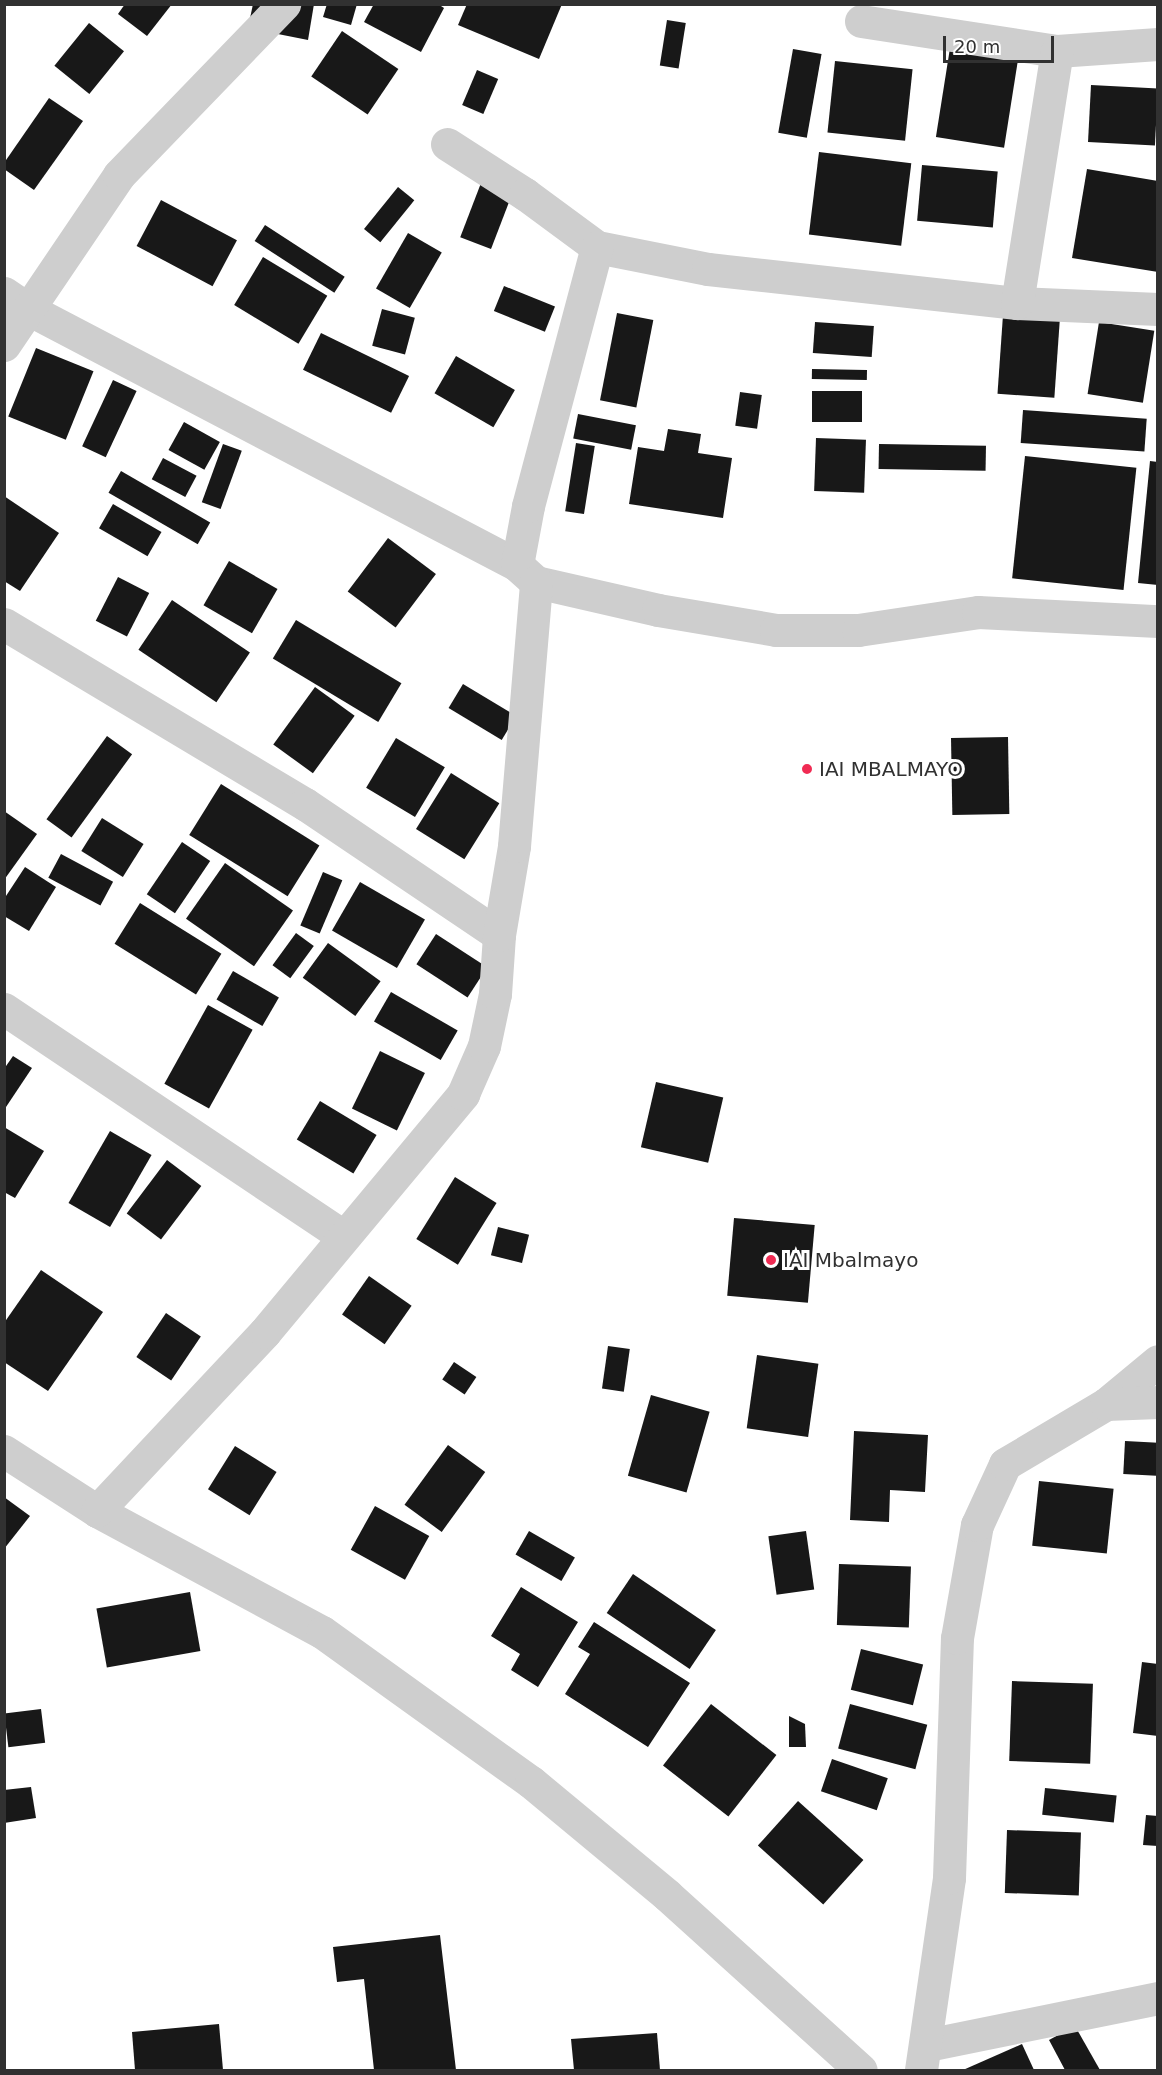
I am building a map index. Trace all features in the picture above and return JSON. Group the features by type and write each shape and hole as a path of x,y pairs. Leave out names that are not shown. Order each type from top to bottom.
{"street":[{"path":"4,345 16,301 119,175 284,4"},
{"path":"861,21 1057,51 1158,44"},
{"path":"1017,303 1057,51"},
{"path":"447,144 525,194 597,248 708,269 1017,303 1158,309"},
{"path":"97,1511 265,1332 463,1095 486,1036 495,994 499,935 514,846 528,506 597,248"},
{"path":"16,301 527,574 658,610 776,630 858,630 978,612 1158,621"},
{"path":"4,624 305,804 499,935"},
{"path":"4,1009 344,1236"},
{"path":"1158,1361 1106,1404 1005,1464 977,1526 957,1638 949,1878 924,2058 1158,1998"},
{"path":"1106,1404 1158,1402"},
{"path":"4,1451 97,1511 322,1632 531,1782 667,1895 861,2070"}],"building":[{"path":"125,4 172,4 147,36 118,14"},
{"path":"253,4 314,4 308,40 248,28"},
{"path":"327,4 357,4 351,25 323,17"},
{"path":"374,4 438,4 444,8 421,52 364,22"},
{"path":"467,4 562,4 539,59 458,25"},
{"path":"667,20 686,23 679,68 660,65"},
{"path":"89,23 124,51 89,94 54,66"},
{"path":"342,31 398,69 368,115 311,77"},
{"path":"950,48 1018,59 1004,148 936,137"},
{"path":"793,49 822,54 807,138 778,133"},
{"path":"835,61 913,69 905,141 827,133"},
{"path":"477,70 498,79 483,114 462,105"},
{"path":"1091,85 1158,89 1155,145 1088,142"},
{"path":"49,98 83,121 34,190 4,169 4,163"},
{"path":"819,152 911,163 901,246 809,234"},
{"path":"922,165 998,172 993,227 917,221"},
{"path":"1087,169 1158,181 1158,272 1072,258"},
{"path":"481,183 512,195 491,249 460,237"},
{"path":"398,187 414,200 380,242 364,229"},
{"path":"161,200 237,240 213,286 137,246"},
{"path":"265,225 345,277 334,293 255,241"},
{"path":"408,233 442,253 410,308 376,288"},
{"path":"263,257 327,296 298,344 234,305"},
{"path":"504,286 555,307 545,332 494,311"},
{"path":"382,309 415,318 405,355 372,346"},
{"path":"617,313 653,320 636,407 600,400"},
{"path":"1003,315 1060,319 1054,398 997,394"},
{"path":"815,322 874,326 872,357 813,353"},
{"path":"1099,322 1154,331 1143,403 1088,394"},
{"path":"321,333 409,376 391,413 303,370"},
{"path":"36,348 93,371 66,440 8,417"},
{"path":"456,356 515,390 493,427 434,393"},
{"path":"812,369 867,370 867,380 812,379"},
{"path":"113,380 137,391 106,457 82,446"},
{"path":"812,391 862,391 862,422 812,422"},
{"path":"740,392 762,395 757,429 735,426"},
{"path":"1023,410 1147,419 1144,452 1021,443"},
{"path":"578,414 636,425 631,450 573,439"},
{"path":"184,422 220,442 204,470 168,450"},
{"path":"668,429 701,434 698,453 732,458 723,518 629,504 638,447 664,451"},
{"path":"816,438 866,440 864,493 814,491"},
{"path":"576,443 595,446 584,514 565,511"},
{"path":"223,444 242,451 221,509 202,502"},
{"path":"879,444 986,446 986,471 879,469"},
{"path":"1025,456 1136,468 1124,590 1012,578"},
{"path":"163,458 197,476 185,497 152,479"},
{"path":"1150,461 1158,462 1158,585 1138,583"},
{"path":"121,471 210,522 198,544 108,493"},
{"path":"4,496 59,533 20,591 4,581"},
{"path":"113,504 161,532 147,556 99,528"},
{"path":"388,538 436,574 396,628 348,592"},
{"path":"229,561 277,589 252,633 203,605"},
{"path":"118,577 149,593 127,637 96,621"},
{"path":"172,600 250,653 216,702 138,650"},
{"path":"296,620 401,683 378,722 273,659"},
{"path":"463,684 516,716 502,740 449,708"},
{"path":"315,687 355,716 313,773 273,744"},
{"path":"107,736 132,754 72,838 46,819"},
{"path":"1008,737 1009,814 952,815 951,738"},
{"path":"396,738 445,767 415,817 366,788"},
{"path":"451,773 499,803 464,859 416,829"},
{"path":"221,784 319,845 288,896 189,835"},
{"path":"4,811 37,834 4,880"},
{"path":"102,818 144,844 123,877 81,851"},
{"path":"182,842 210,861 175,913 147,894"},
{"path":"61,854 113,882 100,906 48,878"},
{"path":"225,863 293,911 254,966 186,919"},
{"path":"25,867 56,887 29,931 4,916 4,899"},
{"path":"323,872 342,880 320,934 300,925"},
{"path":"360,882 425,920 397,968 332,930"},
{"path":"140,903 221,954 196,995 115,944"},
{"path":"296,933 314,946 290,978 272,965"},
{"path":"436,934 487,967 468,997 416,964"},
{"path":"328,943 381,981 355,1016 303,978"},
{"path":"233,971 279,998 262,1026 217,1000"},
{"path":"391,992 458,1030 441,1060 374,1021"},
{"path":"208,1005 253,1030 209,1108 164,1084"},
{"path":"380,1051 425,1073 397,1130 352,1109"},
{"path":"13,1056 32,1068 4,1110 4,1069"},
{"path":"656,1082 723,1098 708,1163 641,1147"},
{"path":"320,1101 377,1135 353,1174 297,1140"},
{"path":"4,1127 44,1151 15,1198 4,1192"},
{"path":"110,1131 152,1155 110,1227 69,1203"},
{"path":"167,1160 201,1186 161,1239 127,1214"},
{"path":"455,1177 497,1203 458,1265 416,1239"},
{"name":"IAI Mbalmayo","path":"734,1218 815,1225 808,1303 727,1296"},
{"path":"498,1227 529,1235 522,1263 491,1255"},
{"path":"41,1270 103,1312 48,1391 4,1362 4,1323"},
{"path":"369,1276 412,1306 385,1344 342,1315"},
{"path":"166,1313 201,1336 171,1380 136,1357"},
{"path":"608,1346 630,1349 624,1392 602,1389"},
{"path":"757,1355 818,1364 808,1437 747,1428"},
{"path":"454,1362 476,1377 465,1395 442,1379"},
{"path":"651,1395 710,1412 686,1493 628,1476"},
{"path":"854,1431 928,1435 925,1492 890,1490 889,1522 850,1520"},
{"path":"1125,1441 1158,1443 1156,1476 1123,1474"},
{"path":"448,1445 485,1472 442,1532 405,1505"},
{"path":"235,1446 277,1472 250,1515 208,1489"},
{"path":"1039,1481 1114,1489 1107,1553 1032,1546"},
{"path":"4,1497 30,1516 4,1549"},
{"path":"375,1506 429,1536 405,1580 351,1550"},
{"path":"529,1531 575,1558 561,1581 516,1554"},
{"path":"806,1531 814,1589 777,1595 768,1536"},
{"path":"839,1564 911,1567 909,1627 837,1625"},
{"path":"633,1574 716,1630 690,1669 607,1613"},
{"path":"521,1587 578,1622 538,1687 511,1670 520,1654 491,1636"},
{"path":"190,1592 200,1651 107,1668 96,1608"},
{"path":"594,1622 690,1683 648,1747 565,1694 590,1654 578,1647"},
{"path":"861,1649 923,1664 913,1705 851,1690"},
{"path":"1142,1662 1158,1664 1158,1736 1133,1733"},
{"path":"1012,1681 1093,1684 1090,1764 1009,1761"},
{"path":"711,1704 776,1755 728,1817 663,1765"},
{"path":"850,1704 927,1725 915,1769 838,1748"},
{"path":"41,1709 45,1743 8,1747 4,1714"},
{"path":"789,1716 805,1724 806,1747 789,1747"},
{"path":"832,1759 888,1778 877,1810 821,1791"},
{"path":"31,1787 36,1818 4,1823 4,1790"},
{"path":"1045,1788 1117,1796 1114,1822 1042,1815"},
{"path":"798,1801 863,1860 823,1904 758,1846"},
{"path":"1146,1815 1158,1816 1158,1846 1143,1845"},
{"path":"1007,1830 1081,1833 1079,1896 1005,1893"},
{"path":"440,1935 456,2070 374,2070 364,1979 337,1982 333,1947"},
{"path":"219,2024 223,2070 135,2070 132,2032"},
{"path":"1075,2026 1100,2070 1065,2070 1049,2040"},
{"path":"657,2033 660,2070 574,2070 571,2039"},
{"path":"1022,2044 1034,2070 963,2070"}],"place":[{"name":"IAI MBALMAYO","path":"807,769"},
{"name":"IAI Mbalmayo","path":"771,1260"}]}
